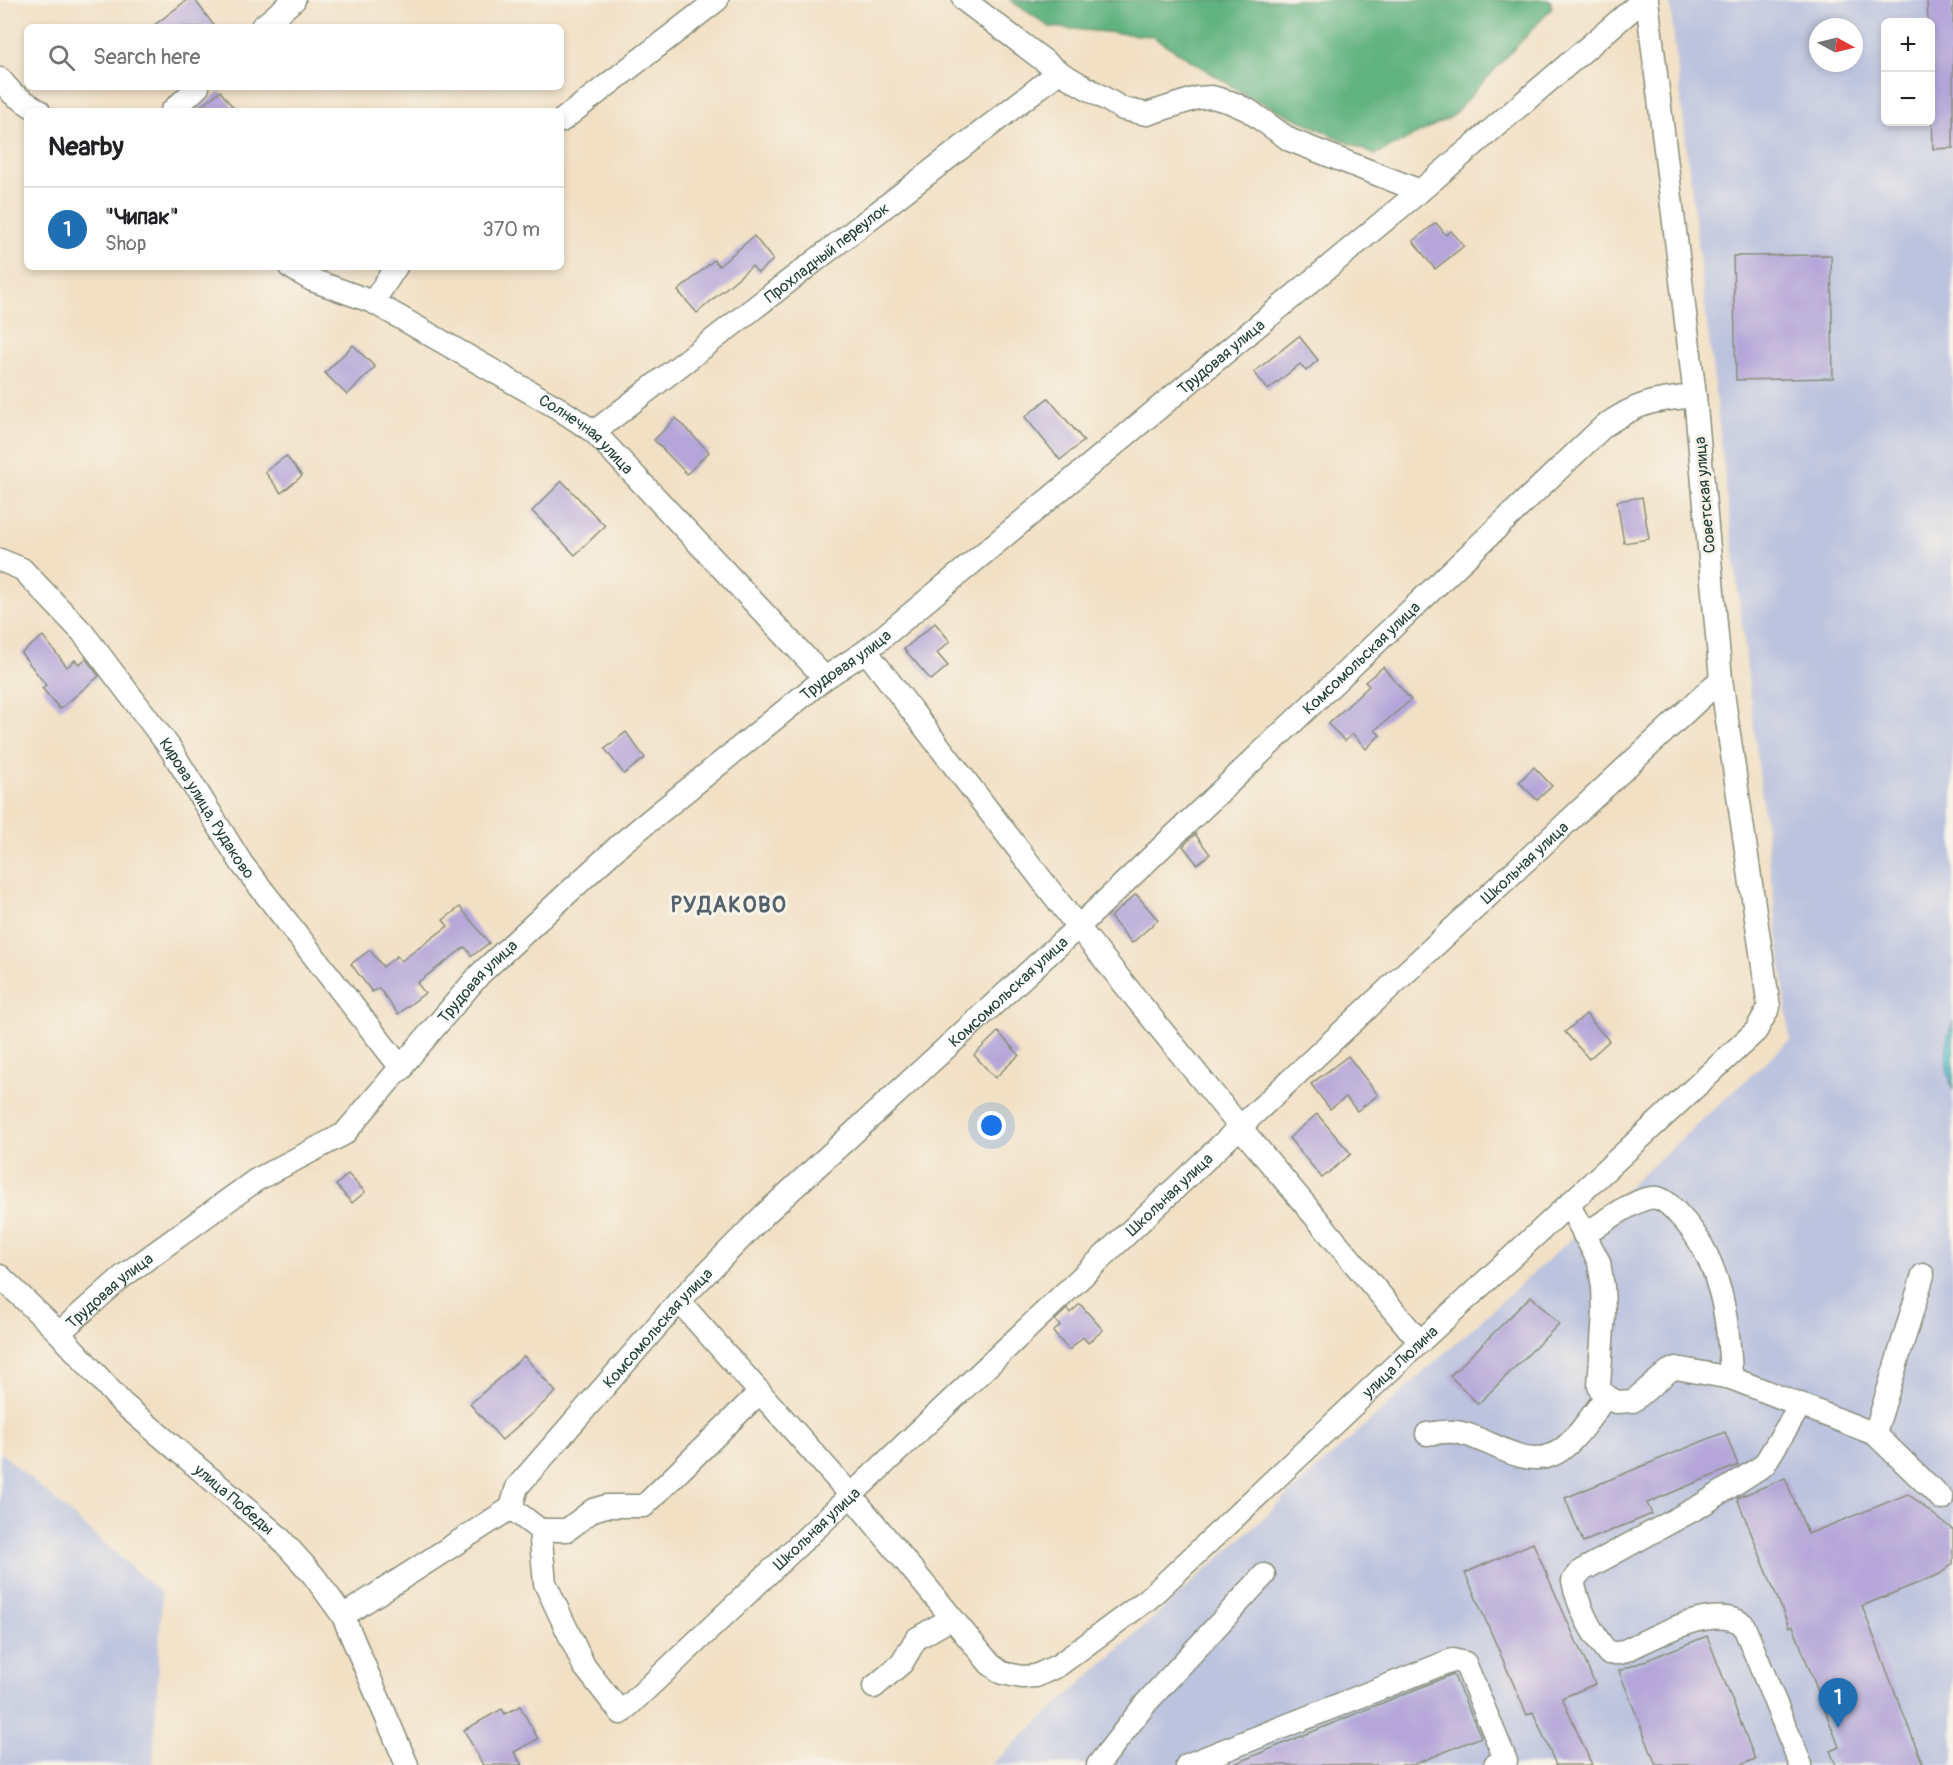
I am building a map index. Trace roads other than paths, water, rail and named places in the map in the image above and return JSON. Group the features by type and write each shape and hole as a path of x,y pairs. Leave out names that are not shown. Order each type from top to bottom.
{"street":[{"path":"266,24 294,0"},
{"path":"564,120 717,0"},
{"path":"964,0 1059,72 1123,110 1137,113 1159,111 1197,98 1212,98 1230,102 1248,110 1290,140 1420,191"},
{"name":"Трудовая улица","path":"59,1333 122,1277 256,1180 344,1134 402,1069 480,974 622,843 825,678 866,651 1420,191 1645,0"},
{"name":"Советская улица","path":"1645,0 1695,396 1721,679 1767,990"},
{"name":"Прохладный переулок","path":"594,432 1059,72"},
{"path":"0,79 13,94 34,108"},
{"path":"175,108 195,90"},
{"name":"Солнечная улица","path":"295,270 312,280 373,302 558,408 594,432 825,678"},
{"path":"373,302 394,270"},
{"name":"Комсомольская улица","path":"511,1508 517,1487 679,1302 765,1214 1078,927 1604,426 1630,407 1653,400 1695,396"},
{"name":"Кирова улица, Рудаково","path":"0,560 22,569 83,633 170,748 242,864 402,1069"},
{"path":"866,651 1078,927 1240,1127 1420,1342"},
{"name":"Школьная улица","path":"540,1530 545,1583 584,1666 621,1713 1240,1127 1721,679"},
{"name":"улица Люлина","path":"952,1618 990,1664 1002,1673 1022,1677 1036,1676 1059,1665 1131,1612 1157,1591 1420,1342 1756,1031 1769,1007 1767,990"},
{"path":"1584,1235 1645,1198 1657,1198 1668,1203 1686,1222 1706,1253 1718,1283 1730,1342 1731,1378"},
{"path":"1569,1204 1599,1262 1603,1287 1599,1386 1606,1397 1622,1403 1633,1401 1669,1371 1676,1368 1731,1378 1875,1434 1942,1499"},
{"path":"1875,1434 1923,1275"},
{"name":"улица Победы","path":"0,1276 59,1333 122,1402 278,1536 314,1576 343,1616 407,1765"},
{"path":"679,1302 850,1494 952,1618 916,1639 902,1663 874,1687"},
{"path":"343,1616 511,1508 540,1530 567,1530 593,1510 606,1506 644,1506 760,1392"},
{"path":"1427,1434 1454,1432 1491,1443 1517,1456 1552,1455 1572,1439 1606,1397"},
{"path":"1801,1404 1764,1465 1700,1506 1581,1571 1573,1581 1578,1606 1596,1639 1608,1653 1620,1653 1689,1623 1712,1617 1734,1619 1743,1624 1801,1765"},
{"path":"1101,1764 1146,1703 1264,1575"},
{"path":"1187,1765 1452,1660 1465,1663 1506,1761 1495,1765"}],"water":[{"path":"1953,1021 1953,1090 1948,1073 1947,1056 1948,1038"}],"place":[{"name":"\"Чипак\"","path":"1838,1728"}],"district":[{"name":"РУДАКОВО","path":"729,904"}]}
